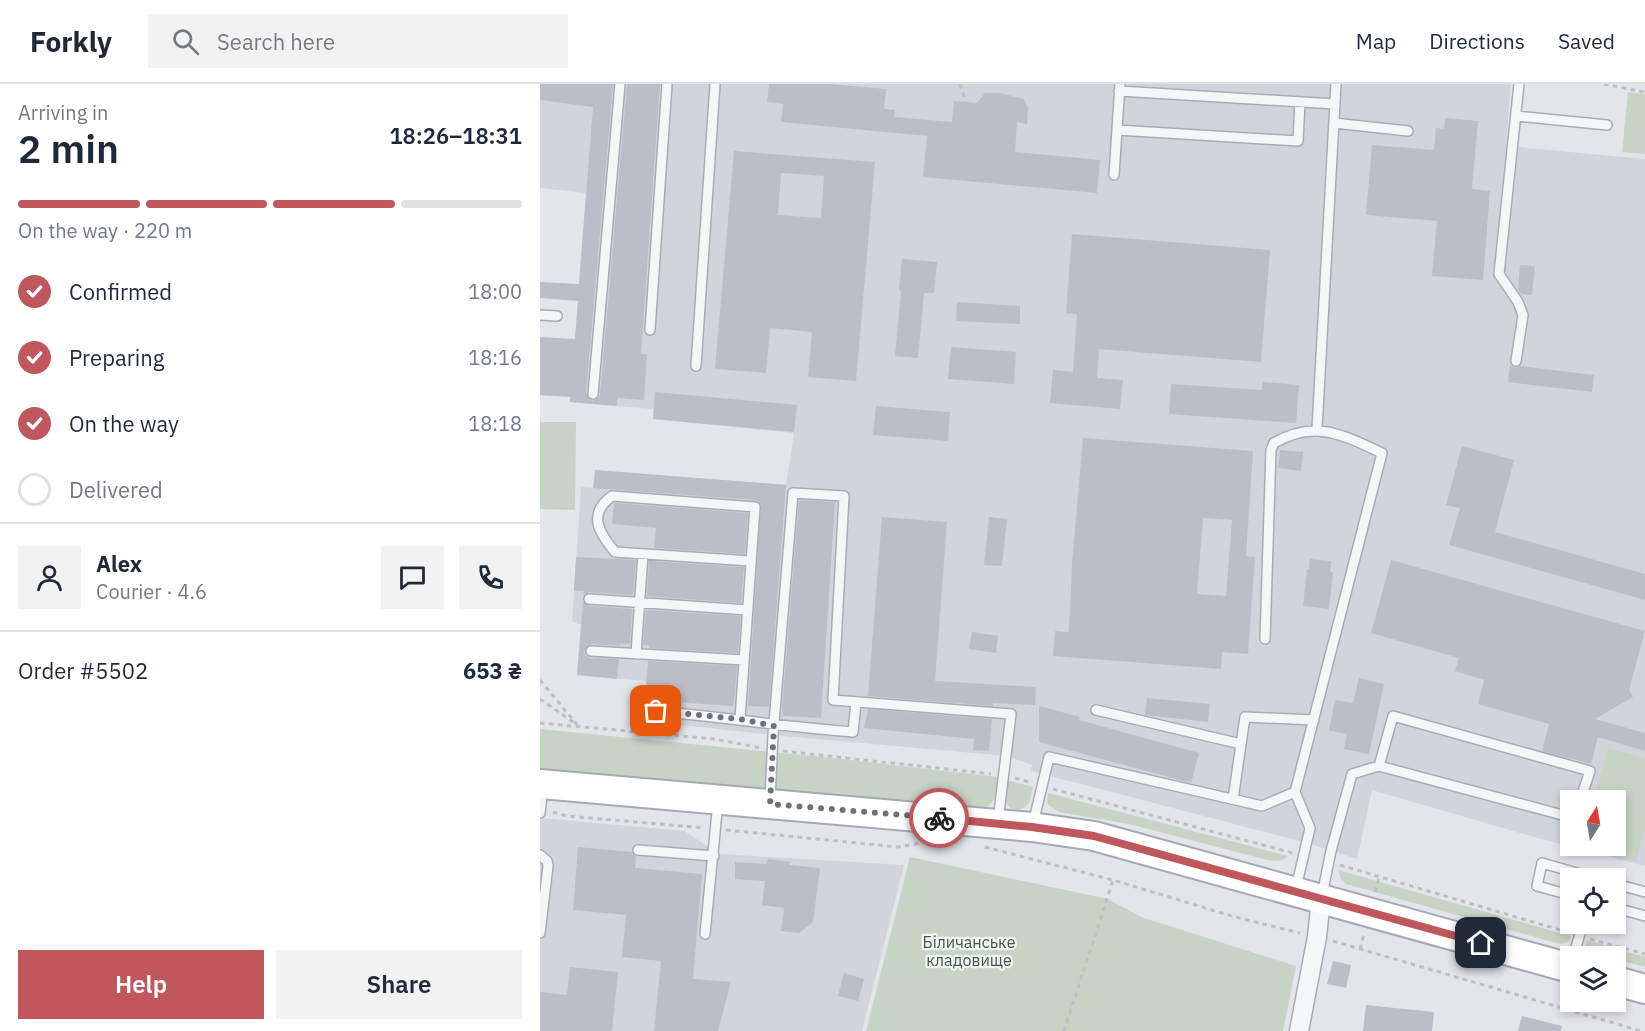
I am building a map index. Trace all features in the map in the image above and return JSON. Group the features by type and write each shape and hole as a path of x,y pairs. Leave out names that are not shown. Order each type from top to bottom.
{"main road":[{"path":"541,792 770,804 997,823 1094,836 1560,965"},
{"path":"1626,984 1645,989"}],"street":[{"path":"1299,1031 1317,937 1308,894"}],"lane":[{"path":"593,394 620,84"},
{"path":"650,330 667,84"},
{"path":"696,366 715,84"},
{"path":"1317,429 1336,84"},
{"path":"1516,361 1523,315 1518,302 1499,274 1519,84"},
{"path":"1114,176 1120,87 1335,104"},
{"path":"1117,130 1298,141 1300,102"},
{"path":"1516,116 1607,125"},
{"path":"1334,123 1408,131"},
{"path":"540,315 557,316"},
{"path":"1265,639 1271,450 1274,443 1282,438 1317,429 1343,435 1382,453 1295,792 1310,828 1308,894"},
{"path":"770,804 793,493 844,496 833,700 1011,714 997,823"},
{"path":"740,719 755,507 612,496 602,503 597,519 600,534 615,552 751,561"},
{"path":"636,654 643,554"},
{"path":"589,599 748,610"},
{"path":"591,651 744,660"},
{"path":"656,711 740,719 774,726 853,732 856,703"},
{"path":"1096,710 1241,744"},
{"path":"1378,766 1393,716 1590,771 1584,790"},
{"path":"1233,799 1245,717 1314,720"},
{"path":"1032,827 1049,756 1262,806 1295,792"},
{"path":"1308,894 1331,851 1352,774 1378,766 1560,814"},
{"path":"540,813 541,792"},
{"path":"705,934 718,800"},
{"path":"638,850 714,856"},
{"path":"540,855 548,863 540,933"},
{"path":"1560,868 1542,863 1536,886 1560,892"},
{"path":"1626,887 1645,892"},
{"path":"1626,911 1645,916"}],"path":[{"path":"960,84 966,102"},
{"path":"1604,84 1645,92"},
{"path":"540,680 580,727 540,699"},
{"path":"541,792 567,816 898,848 933,841"},
{"path":"978,845 1113,880 1235,917 1317,937 1641,1031"},
{"path":"1064,1031 1113,880"}],"shaded area":[{"path":"540,84 1511,84 1506,146 1645,159 1645,866 1606,856 1626,856 1626,790 1560,790 1560,844 1372,790 1357,859 1307,843 1031,771 1032,765 1007,756 653,722 645,713 646,681 577,675 581,625 572,621 581,487 593,488 595,470 786,485 794,433 653,419 653,409 570,402 586,193 540,188"},
{"path":"540,818 684,831 720,854 904,865 862,1031 540,1031"}],"green space":[{"path":"1628,92 1645,94 1645,154 1622,152"},
{"path":"540,422 576,422 575,510 540,509"},
{"path":"540,729 998,777 993,800 983,809 540,772"},
{"path":"1608,748 1645,758 1645,828 1636,861 1617,856 1626,856 1626,790 1597,790"},
{"path":"1007,780 1033,787 1029,803 1024,808 1017,809 1008,806"},
{"path":"1048,793 1288,856 1278,861 1267,860 1129,824 1059,812 1047,804"},
{"name":"Біличанське кладовище","path":"910,857 1108,899 1141,917 1296,966 1283,1031 866,1031"},
{"path":"1338,870 1571,936 1570,941 1560,944 1346,884 1341,879"},
{"path":"1586,940 1607,946 1585,946"},
{"path":"1626,952 1645,957 1645,967 1626,962"}],"building":[{"path":"540,84 613,84 586,393 593,401 600,395 627,84 660,84 641,354 647,354 644,400 617,398 617,406 570,402 570,397 540,395 540,337 575,339 578,301 540,298 540,282 579,284 593,107 540,100"},
{"path":"769,84 830,84 886,89 884,109 895,110 894,117 952,122 954,101 977,103 985,93 999,93 1024,99 1028,108 1027,124 1017,122 1015,152 1100,160 1097,193 923,177 927,136 781,122 783,104 767,102"},
{"path":"1445,118 1478,121 1472,189 1490,191 1483,280 1432,276 1437,221 1366,215 1372,145 1434,150 1436,128 1444,129"},
{"path":"734,151 875,162 856,381 808,377 812,332 770,328 766,373 715,369","holes":["781,173 824,176 821,218 778,215"]},
{"path":"1072,234 1270,250 1261,362 1099,349 1097,378 1123,380 1120,409 1050,403 1053,370 1073,372 1077,314 1066,313"},
{"path":"902,259 937,262 934,293 924,293 918,358 895,356"},
{"path":"1520,265 1535,266 1532,295 1521,294 1518,290"},
{"path":"957,302 1020,306 1020,324 956,321"},
{"path":"951,347 1016,352 1014,384 948,379"},
{"path":"1510,365 1516,368 1520,366 1594,375 1592,392 1508,382"},
{"path":"1263,382 1299,385 1296,423 1169,414 1171,384 1262,390"},
{"path":"655,392 797,405 794,432 653,419"},
{"path":"876,406 950,412 948,441 873,435"},
{"path":"1083,438 1253,451 1246,556 1255,557 1248,654 1222,652 1221,669 1053,656 1055,631 1069,632 1072,564","holes":["1203,518 1232,520 1226,596 1197,594"]},
{"path":"1462,446 1514,460 1495,532 1645,574 1645,600 1449,545 1460,508 1446,505"},
{"path":"1280,450 1303,452 1301,471 1278,468"},
{"path":"595,470 786,485 769,707 748,706 761,504 756,500 593,488"},
{"path":"799,500 835,502 821,718 783,716 782,709"},
{"path":"614,503 748,513 745,554 654,548 656,528 612,524"},
{"path":"882,517 947,522 935,681 1036,687 1035,705 993,703 993,706 868,696"},
{"path":"989,517 1007,519 1002,566 984,565"},
{"path":"576,557 636,560 633,595 589,592 583,595 584,591 574,591"},
{"path":"1310,559 1331,561 1330,572 1333,572 1329,609 1303,606"},
{"path":"1391,560 1645,631 1629,690 1633,697 1595,719 1645,733 1645,751 1598,737 1591,764 1542,751 1549,724 1478,704 1484,680 1455,671 1459,658 1371,633"},
{"path":"649,561 744,567 741,603 647,596"},
{"path":"583,602 589,606 632,609 630,644 620,644 620,646 591,644 584,650 585,655 590,658 619,659 617,679 577,675"},
{"path":"646,610 741,616 738,653 649,648 643,645"},
{"path":"972,632 998,636 996,653 969,649"},
{"path":"648,661 737,666 734,704 732,706 645,700"},
{"path":"1359,678 1384,684 1369,754 1344,749 1347,734 1329,731 1335,700 1353,703"},
{"path":"1147,698 1210,704 1208,722 1145,715"},
{"path":"1039,706 1080,717 1079,720 1199,753 1191,783 1039,742"},
{"path":"868,709 992,719 989,751 973,750 974,739 864,728"},
{"path":"578,847 632,852 636,856 635,868 702,874 693,979 731,982 718,1031 654,1031 661,961 622,957 626,915 573,910"},
{"path":"768,859 790,862 789,865 820,868 813,922 799,933 781,931 784,908 762,905 765,881 735,879 735,862 767,864"},
{"path":"1333,961 1351,965 1346,988 1327,984"},
{"path":"570,967 618,972 612,1031 540,1031 540,992 567,995"},
{"path":"844,973 864,979 858,1001 838,996"},
{"path":"1366,1005 1434,1012 1432,1031 1363,1031"},
{"path":"1522,1016 1562,1026 1561,1031 1518,1031"}],"way so far":[{"path":"656,711 740,719 774,726 770,804 939,818"}],"route":[{"path":"939,818 1094,836 1481,943"}]}
